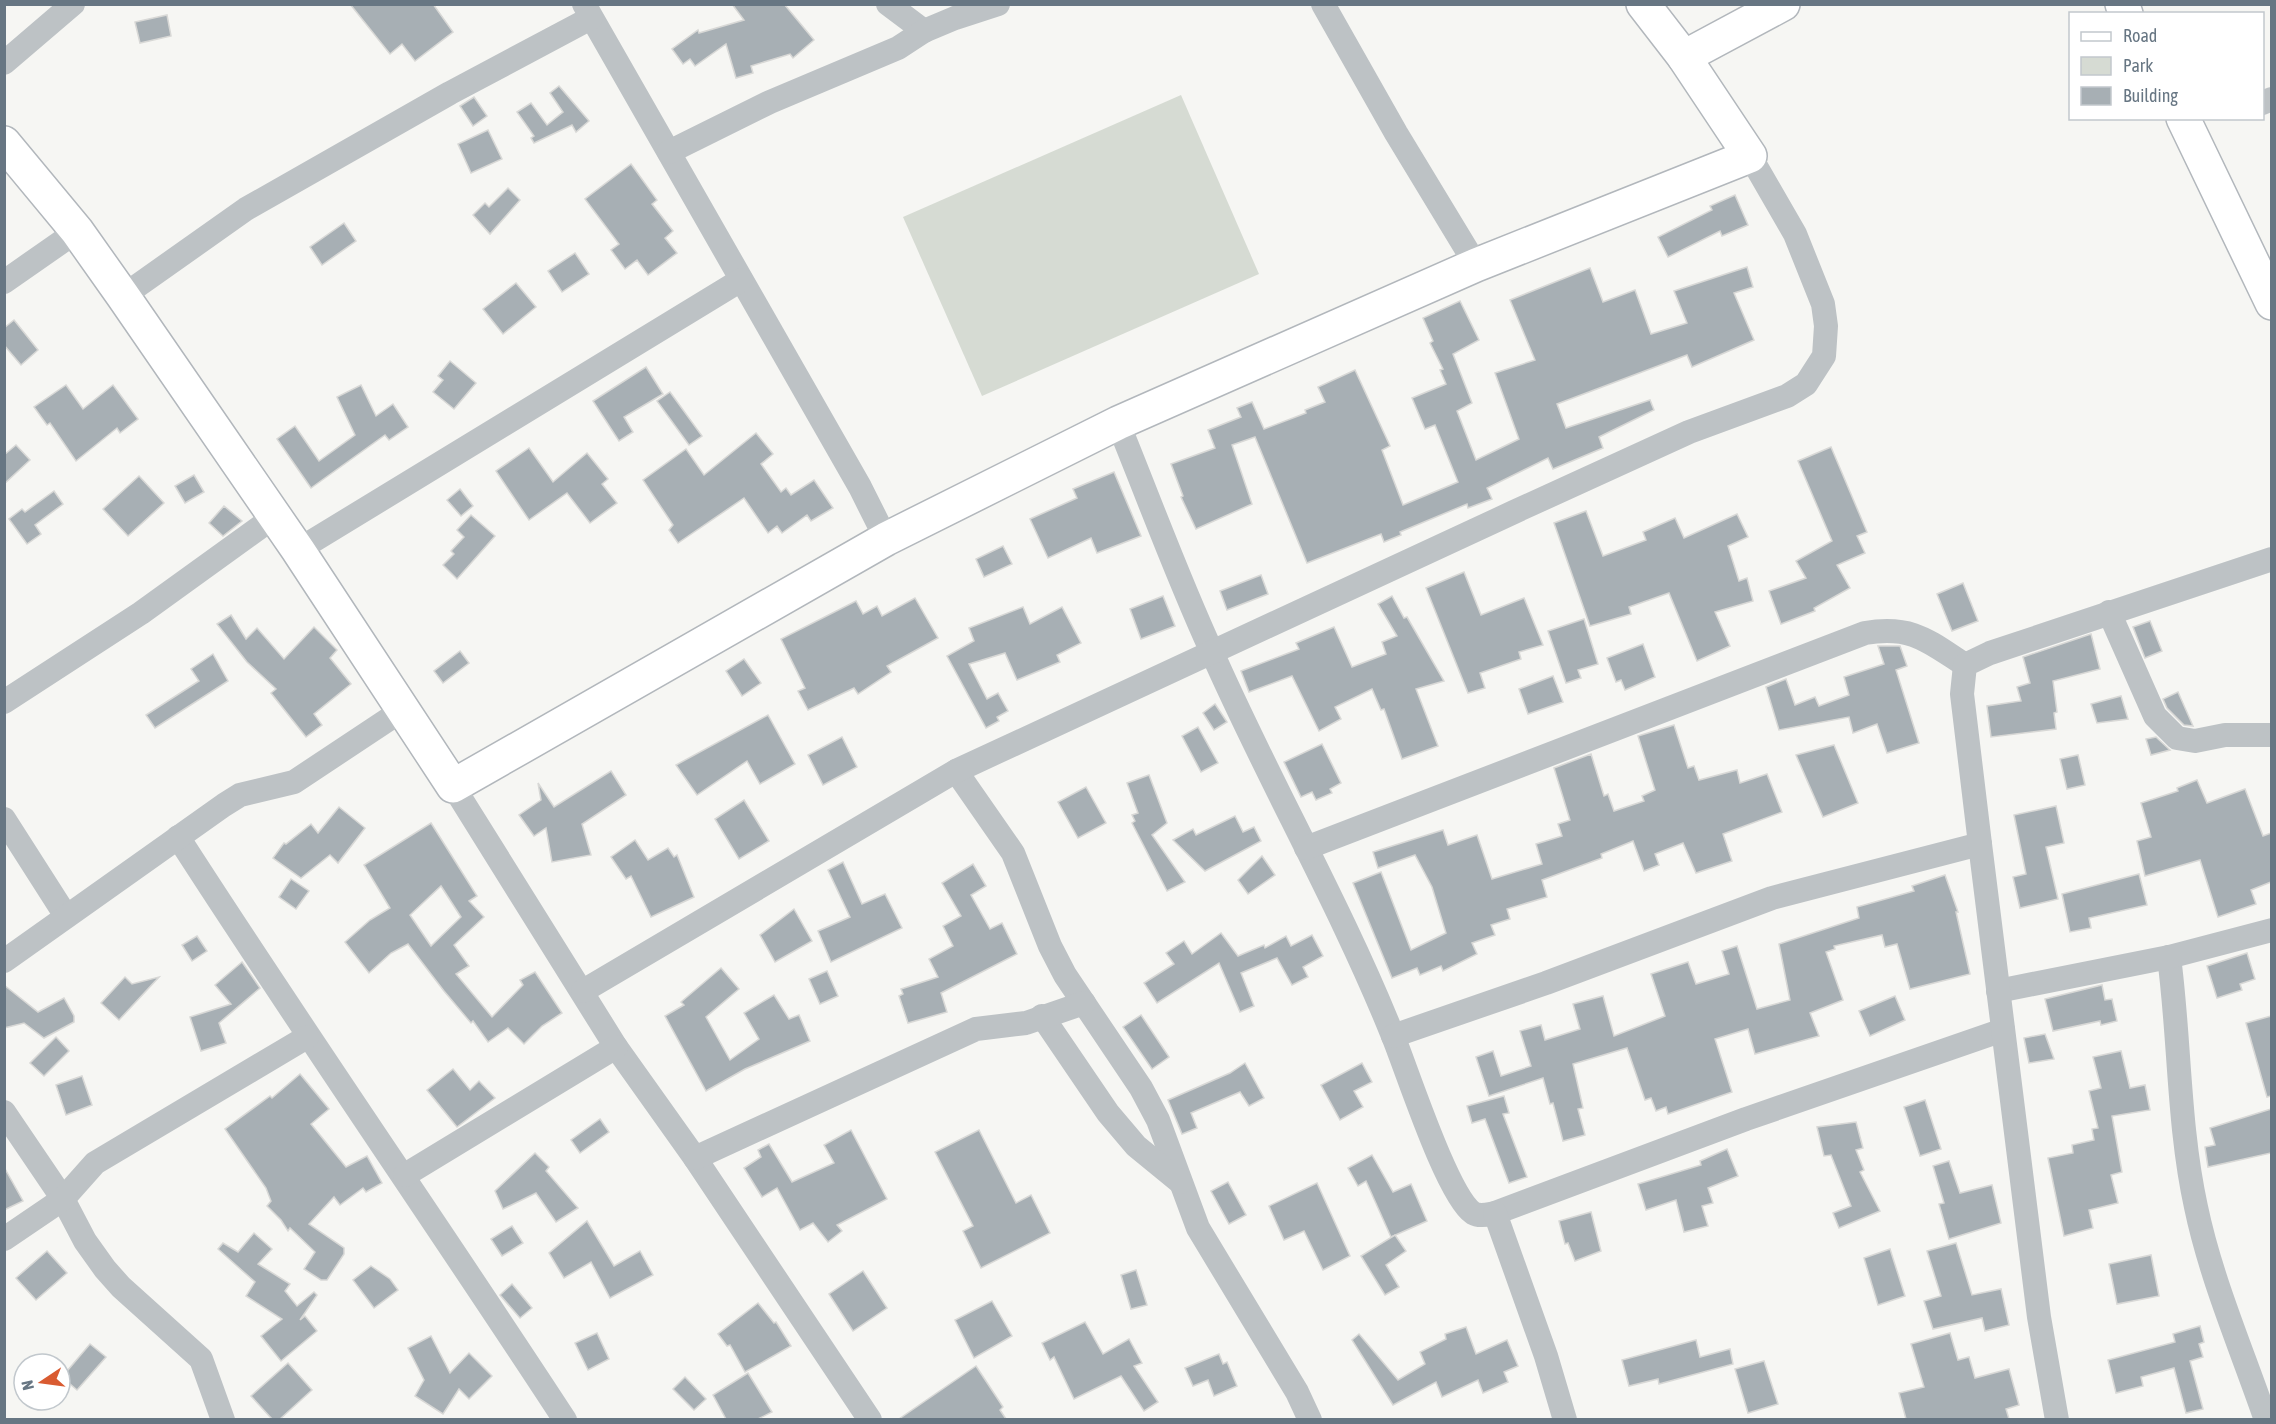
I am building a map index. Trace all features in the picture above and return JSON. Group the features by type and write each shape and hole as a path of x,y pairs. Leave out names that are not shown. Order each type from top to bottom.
{"street":[{"path":"4,63 72,4"},
{"path":"888,4 924,31"},
{"path":"669,152 770,102 898,48 924,31 998,4"},
{"path":"1323,4 1396,134 1476,265"},
{"path":"584,992 957,771 1211,651 1689,432 1787,396 1806,384 1824,356 1826,326 1823,304 1795,234 1750,156 1684,57 1643,4"},
{"path":"1684,57 1783,4"},
{"path":"123,296 246,209 450,93 587,11 860,487 886,539"},
{"path":"2192,120 2271,303"},
{"path":"4,142 77,231 298,550 401,711 453,786 584,992 616,1047 695,1158 870,1419"},
{"path":"453,786 886,539 1118,423 1476,265 1750,156"},
{"path":"4,282 77,231"},
{"path":"298,550 741,280"},
{"path":"1118,423 1211,651 1355,948 1393,1036 1430,1134 1458,1193 1473,1212 1480,1215 1496,1213 1757,1115 2002,1030"},
{"path":"4,702 141,613 274,517"},
{"path":"1965,665 1976,658 2271,559"},
{"path":"2109,612 2155,716 2177,738 2195,741 2225,735 2271,735"},
{"path":"1306,848 1865,633 1896,630 1921,636 1965,665"},
{"path":"1965,665 1962,694 2002,1030 2039,1317 2057,1419"},
{"path":"4,961 240,795 294,782 401,711"},
{"path":"957,771 1013,854 1050,946 1084,1003 1141,1088 1158,1120 1198,1228 1297,1392 1310,1419"},
{"path":"4,819 66,916"},
{"path":"178,837 307,1037 405,1175 565,1419"},
{"path":"1393,1036 1546,983 1772,898 1980,844"},
{"path":"1998,991 2169,957 2271,930"},
{"path":"2169,957 2176,1010 2184,1128 2195,1205 2214,1270 2266,1419"},
{"path":"695,1158 976,1029 1026,1023 1084,1003"},
{"path":"1042,1016 1108,1113 1136,1146 1182,1183"},
{"path":"4,1239 63,1199 95,1163 307,1037"},
{"path":"405,1175 616,1047"},
{"path":"4,1112 63,1199 86,1241 105,1269 121,1287 201,1359 223,1419"},
{"path":"1496,1213 1543,1346 1565,1419"}],"green space":[{"path":"1181,95 1259,274 982,396 903,217"}],"building":[{"path":"350,4 433,4 453,32 415,61 402,44 390,54"},
{"path":"732,4 784,4 814,40 793,58 790,54 751,66 753,73 736,78 726,44 695,66 690,59 683,64 672,49 698,30 699,33 744,20"},
{"path":"167,15 171,36 140,43 135,22"},
{"path":"559,86 589,121 576,132 572,125 534,143 531,138 534,136 517,112 531,103 547,125 563,112 550,93"},
{"path":"474,97 487,116 473,126 460,106"},
{"path":"488,130 502,159 471,173 458,144"},
{"path":"631,164 657,200 652,204 673,231 665,238 677,253 648,275 637,260 625,269 611,250 619,244 585,199"},
{"path":"508,188 520,200 490,234 473,215 485,203 489,207"},
{"path":"1735,195 1748,225 1722,236 1720,231 1668,257 1658,237 1712,210 1710,206"},
{"path":"344,223 356,241 322,265 310,247"},
{"path":"575,253 589,274 562,292 548,271"},
{"path":"1747,267 1753,287 1734,293 1754,340 1692,367 1687,355 1557,404 1566,428 1650,400 1654,410 1599,437 1603,448 1553,469 1548,458 1487,488 1492,499 1468,508 1467,504 1400,532 1401,535 1384,542 1381,534 1307,563 1255,437 1232,445 1252,504 1196,529 1181,497 1183,496 1171,464 1215,448 1208,430 1241,417 1237,408 1252,402 1264,429 1306,413 1305,410 1325,402 1318,387 1355,370 1390,446 1382,450 1403,505 1458,482 1435,425 1425,429 1412,398 1446,384 1440,370 1443,369 1430,343 1433,341 1423,318 1460,301 1479,340 1453,354 1472,403 1457,411 1476,460 1519,439 1495,373 1535,360 1510,300 1590,268 1603,302 1635,290 1651,334 1687,323 1674,291"},
{"path":"516,283 536,307 503,334 483,309"},
{"path":"14,320 38,350 21,365 4,345 4,328"},
{"path":"450,361 476,383 454,409 433,392 443,380 438,376"},
{"path":"646,367 663,394 624,417 633,432 619,441 593,401"},
{"path":"66,385 83,409 113,385 138,419 120,433 117,428 76,461 50,423 47,425 34,407"},
{"path":"361,385 376,416 393,404 408,427 389,440 385,435 311,488 277,439 295,426 319,461 355,435 337,397"},
{"path":"670,392 702,436 689,445 657,401"},
{"path":"756,433 773,454 761,464 781,492 786,488 791,495 814,480 833,508 811,521 807,515 782,533 777,526 768,533 744,498 678,543 669,530 673,525 643,480 686,449 704,475"},
{"path":"16,445 30,460 4,484 4,455"},
{"path":"1831,447 1867,532 1857,536 1865,553 1837,565 1850,588 1814,608 1815,611 1781,624 1769,591 1806,578 1796,561 1832,541 1798,461"},
{"path":"529,448 553,482 587,453 608,479 602,484 617,503 590,523 567,493 529,520 496,471"},
{"path":"1114,472 1141,536 1097,553 1091,538 1048,558 1030,519 1077,498 1073,489"},
{"path":"194,475 204,492 185,503 175,486"},
{"path":"139,476 164,503 128,536 103,509"},
{"path":"460,489 473,506 461,516 447,500"},
{"path":"54,491 63,504 35,525 41,534 27,544 9,519 22,509 25,512"},
{"path":"224,506 242,521 223,536 209,523"},
{"path":"1586,511 1603,556 1646,540 1643,532 1675,518 1684,538 1737,514 1748,537 1728,546 1739,581 1747,578 1753,601 1715,612 1730,646 1697,661 1669,593 1629,607 1631,614 1590,626 1554,523"},
{"path":"471,515 495,536 457,579 443,565 454,554 451,551 464,537 457,530"},
{"path":"1003,546 1012,564 984,577 976,559"},
{"path":"1464,572 1481,615 1524,598 1543,645 1519,652 1521,659 1480,673 1485,688 1468,693 1426,588"},
{"path":"1261,575 1268,594 1227,610 1220,591"},
{"path":"1963,583 1978,621 1952,631 1937,594"},
{"path":"1163,596 1175,626 1141,639 1130,609"},
{"path":"1392,596 1404,618 1407,617 1444,681 1416,689 1438,746 1402,759 1384,709 1381,710 1372,689 1335,707 1341,719 1319,731 1292,676 1249,692 1241,671 1299,649 1296,643 1334,627 1352,667 1386,654 1382,642 1397,636 1378,604"},
{"path":"915,598 938,638 887,666 891,672 858,694 854,688 808,710 798,691 805,688 781,639 856,601 863,614 877,606 882,616"},
{"path":"1023,607 1030,624 1062,607 1081,643 1057,655 1060,662 1017,680 1005,653 969,664 987,699 998,693 1008,711 997,717 999,721 986,728 947,656 974,641 969,628"},
{"path":"231,615 246,639 257,628 284,659 314,627 337,650 330,658 351,684 314,714 322,725 306,737 271,693 276,689 247,662 217,624"},
{"path":"1584,619 1598,664 1578,670 1581,678 1566,683 1548,631"},
{"path":"2150,621 2162,651 2145,658 2133,627"},
{"path":"2091,634 2100,669 2053,681 2057,712 2054,713 2056,729 1991,737 1987,706 2021,701 2017,687 2030,683 2023,657"},
{"path":"1643,644 1655,677 1625,690 1621,680 1616,682 1607,658"},
{"path":"1878,646 1900,646 1907,666 1896,670 1919,743 1887,753 1877,724 1853,733 1849,717 1779,730 1766,687 1786,679 1795,705 1815,697 1819,706 1849,695 1844,677 1884,664"},
{"path":"460,651 469,663 443,683 434,671"},
{"path":"213,654 228,681 155,728 146,715 199,681 191,669"},
{"path":"744,659 761,683 742,696 726,671"},
{"path":"1553,676 1563,702 1528,714 1519,689"},
{"path":"2178,692 2193,726 2184,725 2167,708 2163,699"},
{"path":"2121,696 2128,719 2097,723 2091,704"},
{"path":"1215,704 1227,722 1214,730 1203,713"},
{"path":"768,715 795,764 760,784 747,761 697,795 676,765"},
{"path":"1674,725 1688,768 1694,766 1699,780 1737,770 1740,783 1767,774 1782,812 1723,834 1732,861 1696,873 1683,843 1655,854 1659,865 1644,871 1633,841 1601,854 1602,858 1542,880 1547,897 1507,909 1510,919 1491,925 1495,935 1472,943 1477,954 1443,971 1441,966 1420,975 1417,968 1392,978 1353,883 1381,872 1411,950 1446,933 1432,887 1415,855 1378,868 1373,852 1443,830 1448,845 1477,835 1492,879 1542,864 1536,844 1562,836 1558,824 1570,820 1554,768 1591,754 1604,796 1608,794 1614,811 1644,801 1642,796 1655,790 1638,736"},
{"path":"1198,727 1218,763 1201,772 1182,736"},
{"path":"842,737 857,767 823,785 808,755"},
{"path":"2156,737 2170,750 2151,755 2146,739"},
{"path":"1322,744 1341,783 1330,789 1332,793 1316,800 1312,792 1301,797 1284,762"},
{"path":"1834,745 1858,803 1823,817 1796,755"},
{"path":"2078,755 2085,785 2067,789 2060,759"},
{"path":"611,771 626,795 582,824 591,855 552,862 546,828 534,836 519,815 541,800 538,783 554,807"},
{"path":"1149,775 1167,823 1152,835 1185,882 1167,891 1132,823 1135,821 1132,815 1138,813 1127,783"},
{"path":"2197,780 2207,803 2245,789 2263,836 2271,833 2271,882 2251,890 2256,904 2218,917 2200,860 2145,876 2137,841 2151,837 2141,803 2178,791 2177,788"},
{"path":"1086,787 1106,823 1078,838 1058,802"},
{"path":"744,800 769,841 739,859 715,819"},
{"path":"2056,806 2064,843 2046,847 2058,899 2020,908 2013,877 2026,874 2014,815"},
{"path":"339,807 365,828 338,863 330,855 301,878 273,858 284,843 286,844 311,824 318,833"},
{"path":"1235,816 1243,832 1254,827 1261,841 1205,871 1173,840 1193,829 1196,835"},
{"path":"431,823 477,896 469,901 484,917 454,945 469,966 456,974 492,1017 523,985 520,980 535,972 562,1013 542,1026 524,1044 508,1028 488,1042 473,1021 471,1023 444,991 408,944 391,953 369,973 345,942 370,920 390,908 364,865","holes":["441,886 461,917 431,946 410,915"]},
{"path":"635,840 648,860 668,848 674,857 677,855 694,897 651,917 631,876 626,879 611,857"},
{"path":"1262,856 1275,875 1248,894 1238,880"},
{"path":"843,862 862,904 885,894 902,928 831,962 818,931 850,917 828,870"},
{"path":"973,864 986,886 971,895 990,929 1002,923 1017,954 941,993 947,1012 908,1023 899,996 903,994 901,989 938,977 929,959 953,946 943,926 961,916 942,883"},
{"path":"2139,874 2147,905 2089,918 2091,928 2070,932 2062,894"},
{"path":"1945,875 1958,912 1956,912 1970,974 1910,989 1897,944 1885,947 1882,935 1834,946 1835,949 1826,952 1843,1000 1810,1013 1819,1036 1755,1054 1748,1029 1715,1039 1732,1092 1668,1114 1666,1107 1656,1111 1651,1098 1645,1100 1627,1048 1573,1064 1583,1108 1578,1109 1585,1135 1563,1141 1553,1103 1550,1104 1543,1078 1489,1096 1476,1057 1493,1051 1501,1076 1531,1066 1520,1031 1541,1025 1545,1040 1580,1029 1573,1004 1603,996 1614,1036 1665,1016 1651,974 1688,962 1696,984 1729,974 1722,951 1737,946 1757,1009 1790,1000 1779,944 1859,918 1857,907 1914,891 1912,886"},
{"path":"291,879 309,891 296,909 279,897"},
{"path":"794,909 812,941 775,962 760,935"},
{"path":"1221,933 1238,956 1264,945 1265,948 1286,936 1291,946 1312,935 1323,956 1303,967 1308,977 1292,985 1277,958 1241,973 1254,1006 1240,1012 1219,963 1157,1003 1144,983 1174,964 1166,953 1184,941 1192,954"},
{"path":"197,936 207,951 192,961 182,945"},
{"path":"2247,953 2255,979 2240,984 2242,990 2217,998 2207,966"},
{"path":"242,962 260,988 219,1023 226,1043 201,1051 190,1017 231,1004 215,985"},
{"path":"721,968 739,989 706,1017 730,1060 759,1039 744,1013 774,995 789,1019 799,1015 810,1041 745,1069 706,1091 665,1016 684,1005 681,1002"},
{"path":"827,971 838,996 820,1004 809,979"},
{"path":"125,977 132,984 159,977 119,1020 101,1003"},
{"path":"4,985 38,1012 64,998 74,1016 74,1022 44,1038 24,1023 4,1028"},
{"path":"2102,985 2105,1000 2112,999 2117,1021 2101,1025 2100,1021 2053,1031 2045,999"},
{"path":"1895,996 1905,1020 1870,1036 1859,1011"},
{"path":"1141,1015 1169,1057 1152,1069 1123,1027"},
{"path":"2271,1016 2271,1096 2267,1097 2246,1023"},
{"path":"2045,1034 2054,1059 2029,1063 2024,1038"},
{"path":"56,1037 69,1051 44,1076 30,1063"},
{"path":"2121,1051 2130,1088 2145,1085 2150,1110 2112,1116 2122,1172 2111,1175 2118,1203 2089,1210 2093,1228 2064,1236 2048,1158 2073,1153 2072,1145 2094,1140 2092,1129 2098,1128 2089,1091 2101,1088 2093,1057"},
{"path":"1245,1063 1264,1098 1249,1106 1240,1092 1191,1113 1197,1128 1182,1134 1168,1100 1230,1073"},
{"path":"1362,1063 1372,1082 1354,1091 1363,1107 1340,1120 1321,1085"},
{"path":"453,1069 470,1090 479,1081 495,1098 457,1127 427,1090"},
{"path":"300,1074 329,1109 311,1124 346,1167 367,1156 382,1183 366,1192 363,1188 340,1205 334,1197 309,1224 344,1248 344,1254 327,1280 321,1280 304,1269 315,1252 290,1228 288,1231 267,1206 271,1201 266,1188 225,1129 270,1096 272,1098"},
{"path":"82,1076 92,1105 66,1115 56,1085"},
{"path":"1504,1096 1509,1113 1503,1114 1527,1177 1509,1183 1485,1119 1472,1123 1467,1106"},
{"path":"1925,1100 1941,1149 1920,1156 1904,1107"},
{"path":"2271,1109 2271,1153 2208,1167 2205,1147 2215,1145 2210,1128"},
{"path":"600,1119 609,1132 580,1153 571,1140"},
{"path":"1856,1122 1863,1148 1856,1150 1864,1170 1860,1172 1880,1211 1839,1228 1833,1213 1851,1206 1831,1155 1824,1156 1817,1127"},
{"path":"851,1130 887,1199 837,1225 842,1231 828,1242 813,1223 800,1230 777,1188 762,1197 744,1168 761,1157 758,1150 769,1144 792,1182 834,1163 824,1145"},
{"path":"979,1130 1016,1203 1031,1195 1050,1233 981,1268 963,1231 973,1226 935,1152"},
{"path":"1727,1149 1738,1176 1708,1188 1713,1203 1702,1206 1708,1226 1684,1232 1676,1200 1646,1210 1638,1184 1701,1165 1700,1161"},
{"path":"535,1153 549,1167 546,1171 578,1208 556,1222 536,1193 503,1209 495,1191"},
{"path":"1372,1155 1393,1192 1411,1184 1427,1221 1391,1237 1366,1181 1358,1186 1348,1168"},
{"path":"1949,1161 1960,1193 1992,1185 2001,1223 1949,1239 1939,1204 1944,1203 1933,1166"},
{"path":"4,1167 23,1201 4,1210"},
{"path":"1228,1182 1246,1215 1229,1224 1211,1191"},
{"path":"1317,1183 1350,1256 1323,1270 1304,1231 1284,1240 1269,1206"},
{"path":"1591,1212 1601,1251 1575,1261 1568,1243 1565,1244 1559,1221"},
{"path":"587,1221 614,1266 640,1251 653,1275 610,1298 591,1262 564,1278 549,1253"},
{"path":"512,1226 523,1243 502,1256 491,1239"},
{"path":"254,1233 272,1249 258,1264 290,1284 285,1291 297,1306 314,1292 317,1295 300,1320 305,1316 317,1331 281,1361 261,1336 282,1319 246,1296 255,1282 218,1249 223,1243 238,1252"},
{"path":"1395,1235 1406,1251 1386,1265 1399,1287 1385,1295 1361,1256"},
{"path":"1956,1243 1972,1295 2001,1289 2009,1325 1985,1331 1982,1318 1933,1329 1924,1301 1941,1296 1927,1251"},
{"path":"1890,1249 1905,1296 1878,1305 1864,1258"},
{"path":"47,1251 67,1273 36,1300 16,1278"},
{"path":"2151,1255 2159,1296 2117,1304 2109,1264"},
{"path":"371,1266 390,1279 398,1290 374,1308 353,1280"},
{"path":"1136,1270 1147,1305 1131,1309 1121,1275"},
{"path":"863,1271 887,1308 853,1331 829,1294"},
{"path":"512,1284 532,1308 520,1318 500,1295"},
{"path":"992,1301 1012,1336 974,1358 955,1320"},
{"path":"758,1303 774,1323 776,1322 791,1346 745,1372 730,1345 727,1346 718,1334"},
{"path":"1085,1322 1103,1354 1129,1339 1142,1363 1134,1366 1158,1402 1144,1411 1121,1376 1074,1399 1054,1357 1050,1360 1042,1343"},
{"path":"2200,1326 2204,1342 2199,1344 2203,1357 2190,1361 2203,1409 2186,1413 2174,1368 2141,1377 2143,1386 2116,1393 2108,1360 2175,1342 2173,1334"},
{"path":"1466,1327 1476,1354 1507,1340 1518,1366 1504,1372 1508,1382 1483,1393 1478,1380 1442,1397 1436,1382 1393,1405 1352,1340 1359,1334 1398,1380 1425,1364 1420,1352 1446,1339 1445,1334"},
{"path":"597,1333 609,1359 588,1370 575,1343"},
{"path":"1950,1333 1958,1360 1969,1357 1975,1378 2009,1369 2019,1405 2006,1409 2009,1419 1906,1419 1899,1393 1924,1387 1911,1344"},
{"path":"431,1336 450,1373 469,1353 492,1376 469,1399 459,1389 443,1414 415,1396 424,1380 408,1348"},
{"path":"1696,1340 1700,1357 1730,1349 1733,1364 1659,1384 1658,1379 1629,1386 1622,1360"},
{"path":"90,1344 106,1357 77,1390 72,1386 72,1365"},
{"path":"1219,1354 1223,1364 1227,1362 1237,1386 1214,1396 1208,1380 1193,1386 1185,1368"},
{"path":"1764,1361 1778,1404 1748,1413 1735,1369"},
{"path":"288,1363 312,1390 280,1419 272,1419 251,1396"},
{"path":"976,1366 1003,1407 1000,1410 1006,1419 899,1419"},
{"path":"748,1373 772,1412 758,1419 726,1419 713,1395"},
{"path":"685,1377 706,1399 694,1410 673,1389"}]}
